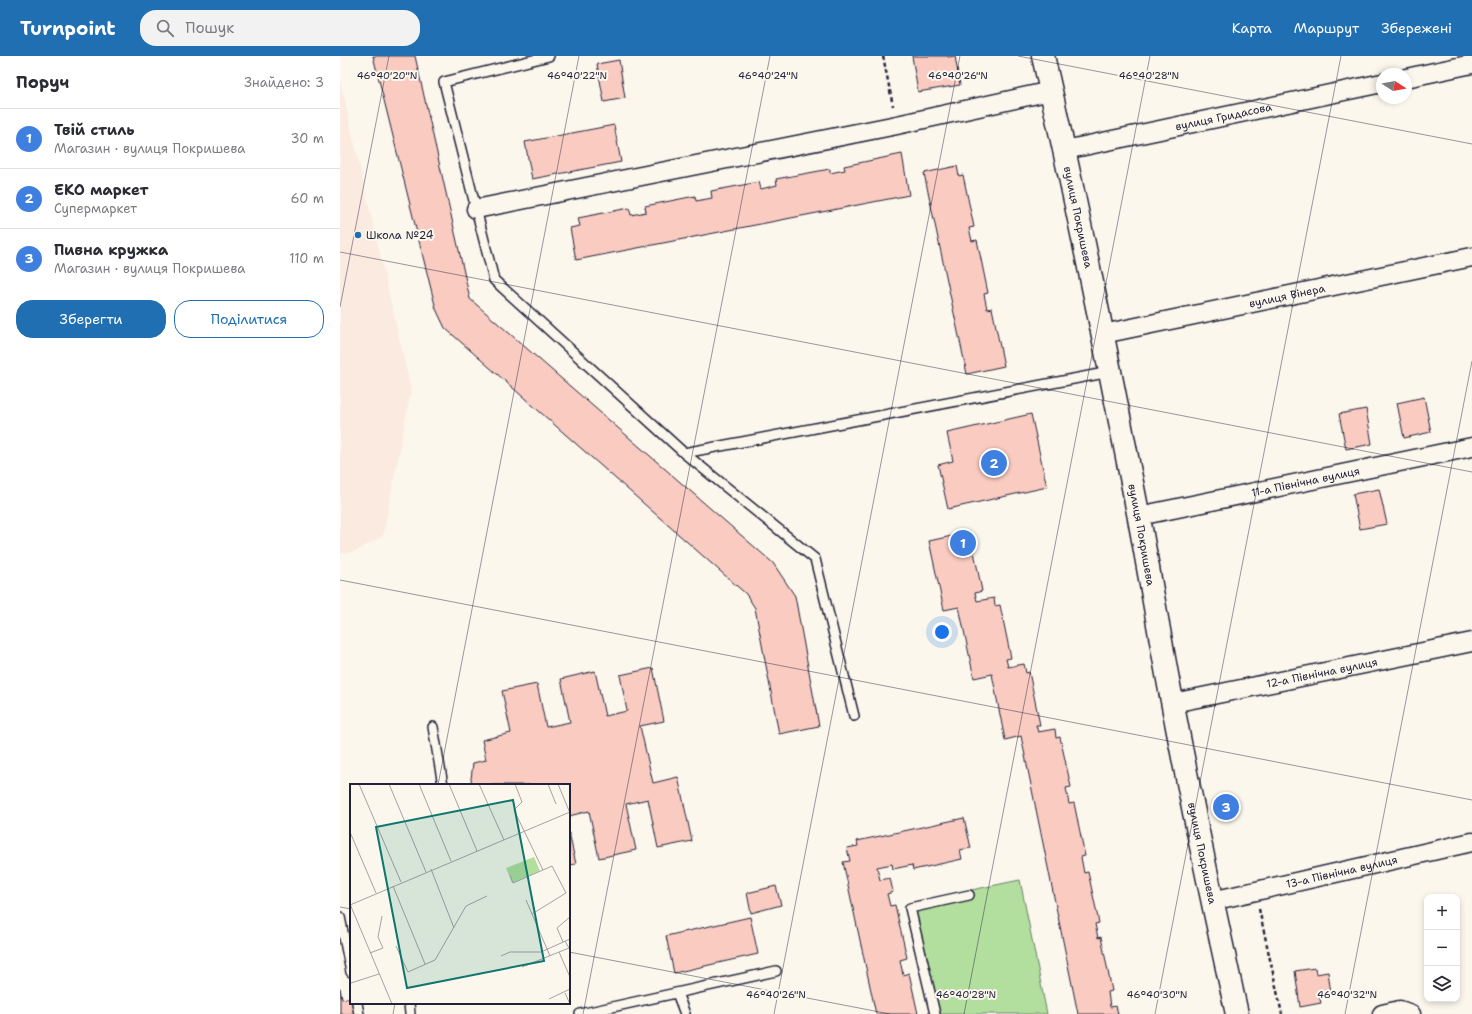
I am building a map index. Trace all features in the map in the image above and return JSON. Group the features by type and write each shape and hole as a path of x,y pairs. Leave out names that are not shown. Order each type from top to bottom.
{"street":[{"name":"вулиця Покришева","path":"1043,56 1065,150 1110,372 1139,516 1172,703 1212,901 1237,1014"},
{"path":"1412,77 1472,64"},
{"name":"вулиця Гридасова","path":"1065,150 1376,84"},
{"path":"476,209 897,125 1051,91"},
{"name":"вулиця Вінера","path":"1102,334 1472,257"},
{"name":"11-а Північна вулиця","path":"1139,516 1472,447"},
{"name":"12-а Північна вулиця","path":"1172,703 1472,642"},
{"name":"13-а Північна вулиця","path":"1212,901 1472,842"},
{"path":"1382,1014 1400,1010 1411,1014"}],"lane":[{"path":"549,56 444,82 494,280 684,453 815,559 854,716"},
{"path":"684,453 1110,372"},
{"path":"433,727 443,784"},
{"path":"935,1014 910,908 969,895"},
{"path":"340,917 350,967"},
{"path":"580,1014 776,970"},
{"path":"677,992 685,1014"},
{"path":"357,1004 359,1014"},
{"path":"409,1004 410,1014"}],"path":[{"path":"883,56 897,125"},
{"path":"1255,891 1282,1014"}],"shaded area":[{"name":"Школа №24","path":"340,80 411,390 383,536 356,551 340,554"}],"green space":[{"path":"1020,880 1047,1014 936,1014 913,902"}],"building":[{"path":"373,56 415,56 470,299 773,563 795,596 819,726 779,734 755,608 746,594 445,328 436,309"},
{"path":"912,56 955,56 960,85 918,92"},
{"path":"619,60 625,98 604,102 597,64"},
{"path":"614,125 621,162 532,179 525,142"},
{"path":"902,154 909,195 576,260 570,228 580,226 578,218 629,208 631,215 646,212 645,206 695,196 696,201 712,198 711,191 759,182 761,189 777,185 776,179 830,169 830,173 845,170 844,166"},
{"path":"957,166 959,176 963,175 974,227 969,228 972,241 977,240 988,293 984,294 987,309 992,308 1004,366 967,374 924,173"},
{"path":"1424,397 1431,432 1404,438 1397,403"},
{"path":"1366,409 1372,444 1346,449 1339,414"},
{"path":"1031,414 1047,487 948,509 938,465 953,461 947,433"},
{"path":"1379,489 1387,524 1360,529 1353,494"},
{"path":"970,532 982,591 975,593 977,601 994,598 995,606 1000,605 1011,658 1006,659 1008,667 1024,664 1026,673 1029,672 1040,725 1036,725 1038,732 1055,729 1056,738 1060,737 1071,787 1066,788 1069,804 1074,803 1085,856 1081,857 1084,873 1088,872 1099,923 1095,924 1098,938 1101,937 1112,991 1108,992 1110,1007 1116,1006 1118,1014 1078,1014 1021,736 1005,740 992,674 974,678 959,607 944,610 929,541"},
{"path":"653,668 664,721 640,726 653,783 678,777 692,841 658,848 648,799 626,804 636,850 599,858 589,811 570,816 570,784 472,784 471,779 473,763 486,760 482,740 511,733 502,691 537,684 546,727 570,722 561,679 595,671 605,716 627,711 620,675"},
{"path":"964,818 971,848 960,850 962,859 913,870 912,865 893,869 892,864 877,867 880,880 890,878 893,892 887,894 890,906 895,905 907,958 900,960 903,975 909,973 918,1014 876,1014 843,862 850,861 847,848 858,846 857,841"},
{"path":"570,837 576,864 570,865"},
{"path":"776,886 781,905 751,913 747,893"},
{"path":"750,917 758,954 674,973 666,936"},
{"path":"1315,968 1316,974 1328,972 1331,993 1319,995 1321,1003 1300,1007 1295,971"},
{"path":"340,988 342,999 350,997 350,1004 352,1004 354,1014 340,1014"}],"place":[{"name":"Школа №24","path":"358,235"},
{"name":"ЕКО маркет","path":"994,463"},
{"name":"Твій стиль","path":"963,543"},
{"name":"Пивна кружка","path":"1226,807"}]}
